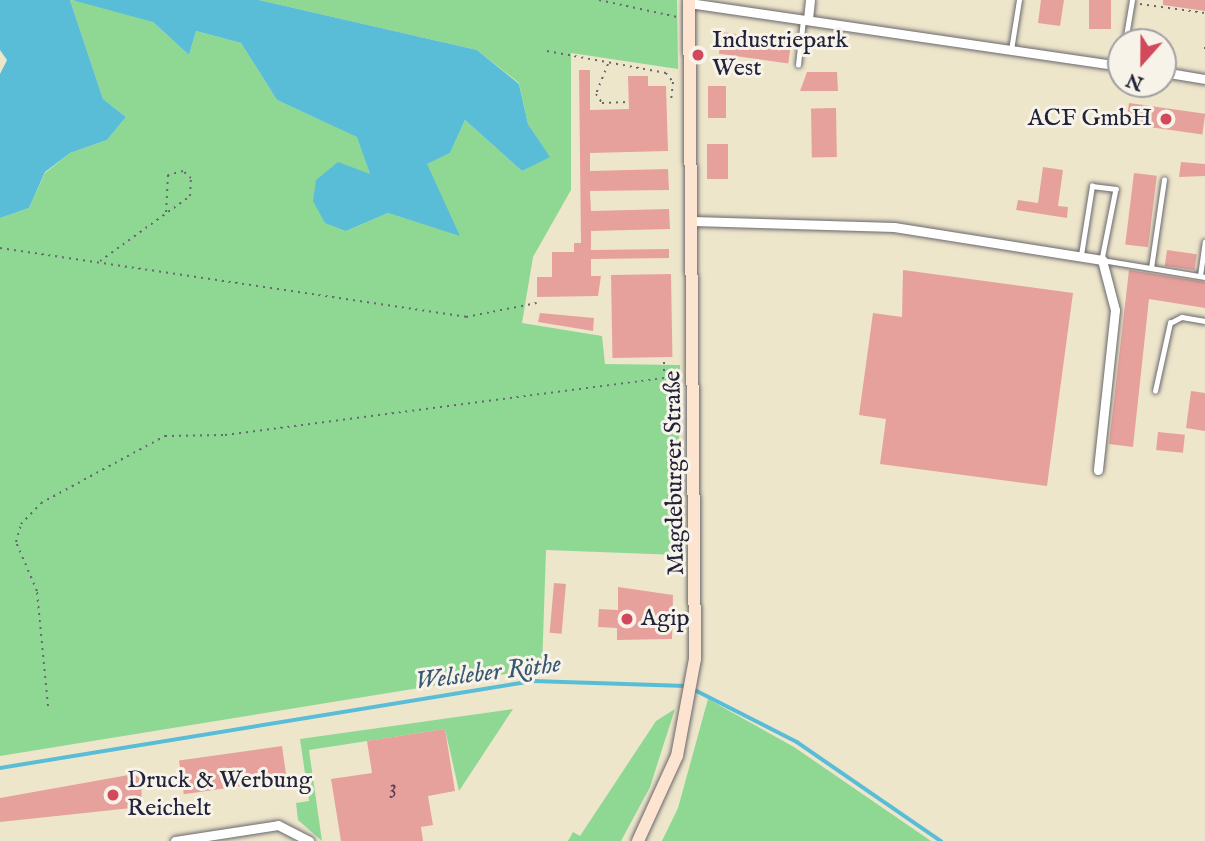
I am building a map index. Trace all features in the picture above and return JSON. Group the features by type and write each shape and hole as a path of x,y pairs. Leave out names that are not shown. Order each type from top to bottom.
{"main road":[{"name":"Magdeburger Straße","path":"638,841 677,756 692,685 695,376 689,2"}],"street":[{"path":"805,19 810,0"},
{"name":"Magdeburger Straße","path":"689,2 1107,64"},
{"path":"1177,74 1205,79"},
{"path":"693,220 894,226 1102,260 1115,310 1098,470"},
{"path":"175,841 278,825 309,841"}],"lane":[{"path":"1011,50 1019,0"},
{"path":"1127,28 1131,2"},
{"path":"798,65 805,19"},
{"path":"1151,268 1164,180"},
{"path":"1081,256 1092,186 1116,189 1102,260 1202,277 1205,242"},
{"path":"1155,391 1170,323 1182,317 1205,321"}],"path":[{"path":"599,0 689,18"},
{"path":"1131,2 1205,13"},
{"path":"547,51 666,73 673,82 671,102"},
{"path":"609,63 596,94 602,103 628,102"},
{"path":"99,261 190,196 191,178 183,171 168,175 166,212"},
{"path":"0,248 466,317 537,303"},
{"path":"664,362 664,375"},
{"path":"48,706 37,592 16,542 21,524 41,503 154,442 664,375 695,376"}],"green space":[{"path":"70,0 110,5 153,22 189,55 196,31 241,43 277,100 358,137 370,174 346,231 388,213 459,235 426,164 450,153 465,120 522,171 549,156 528,124 519,83 477,50 259,0 677,0 678,69 571,53 571,190 533,257 522,323 602,336 605,364 680,365 678,555 546,550 542,668 0,756 0,218 29,208 45,173 70,153 107,140 126,117 103,99"},
{"path":"708,699 794,747 931,841 662,841 678,808"},
{"path":"513,709 459,791 445,729 309,750 322,841 298,820 296,803 309,801 300,739"},
{"path":"675,709 650,787 621,841 568,841 573,832 580,836 656,721"}],"water":[{"path":"0,0 70,0 103,99 126,117 107,140 70,153 45,172 29,208 0,218 0,74 7,60 0,50"},
{"path":"72,0 259,0 477,50 519,84 528,124 550,157 522,171 465,120 450,153 427,164 460,236 388,213 346,231 325,223 313,201 316,180 338,162 370,174 357,137 277,100 241,43 196,31 189,55 153,22"}],"building":[{"path":"1041,0 1064,0 1060,26 1038,23"},
{"path":"1089,0 1111,0 1111,28 1089,29"},
{"path":"1163,0 1205,0 1205,11 1163,5"},
{"path":"722,32 791,42 788,64 719,54"},
{"path":"579,70 590,70 590,110 629,109 628,76 648,76 648,86 666,86 668,151 590,153 590,171 668,169 669,190 590,191 591,211 669,209 670,229 591,231 591,250 669,249 669,258 591,259 591,276 601,276 598,296 537,297 537,277 552,277 552,252 574,252 574,243 581,243"},
{"path":"807,72 837,72 838,91 800,91"},
{"path":"708,86 726,86 726,118 708,118"},
{"name":"ACF GmbH","path":"1129,103 1205,114 1202,135 1126,124"},
{"path":"811,108 836,108 837,157 812,157"},
{"path":"707,144 728,144 728,179 707,179"},
{"path":"1181,162 1205,164 1205,176 1179,177"},
{"path":"1043,167 1063,170 1058,206 1068,207 1067,218 1016,210 1018,200 1038,203"},
{"path":"1134,173 1157,176 1148,247 1125,244"},
{"path":"1167,250 1197,254 1194,270 1165,266"},
{"path":"903,270 1073,293 1047,486 880,464 886,419 859,415 873,313 902,317"},
{"path":"1129,270 1205,282 1205,308 1149,299 1133,447 1109,444"},
{"path":"671,274 672,357 612,358 611,275"},
{"path":"540,313 594,318 593,331 538,322"},
{"path":"1191,391 1205,393 1205,431 1186,428"},
{"path":"1158,432 1185,435 1183,453 1156,450"},
{"path":"554,583 566,584 562,634 550,633"},
{"path":"618,587 673,595 672,639 617,640 617,628 598,627 599,609 618,610"},
{"path":"445,729 455,791 428,796 433,825 421,827 423,841 341,841 331,779 372,773 367,741"},
{"path":"282,746 287,780 184,794 179,760"},
{"path":"134,774 142,780 141,807 0,822 0,798"}],"waterway":[{"name":"Welsleber Röthe","path":"0,768 533,681 686,686"},
{"name":"Welsleber Röthe","path":"693,689 797,742 941,841"}],"place":[{"name":"Industriepark West","path":"698,55"},
{"name":"ACF GmbH","path":"1166,119"},
{"name":"Agip","path":"627,619"},
{"name":"Druck & Werbung Reichelt","path":"113,795"}]}
